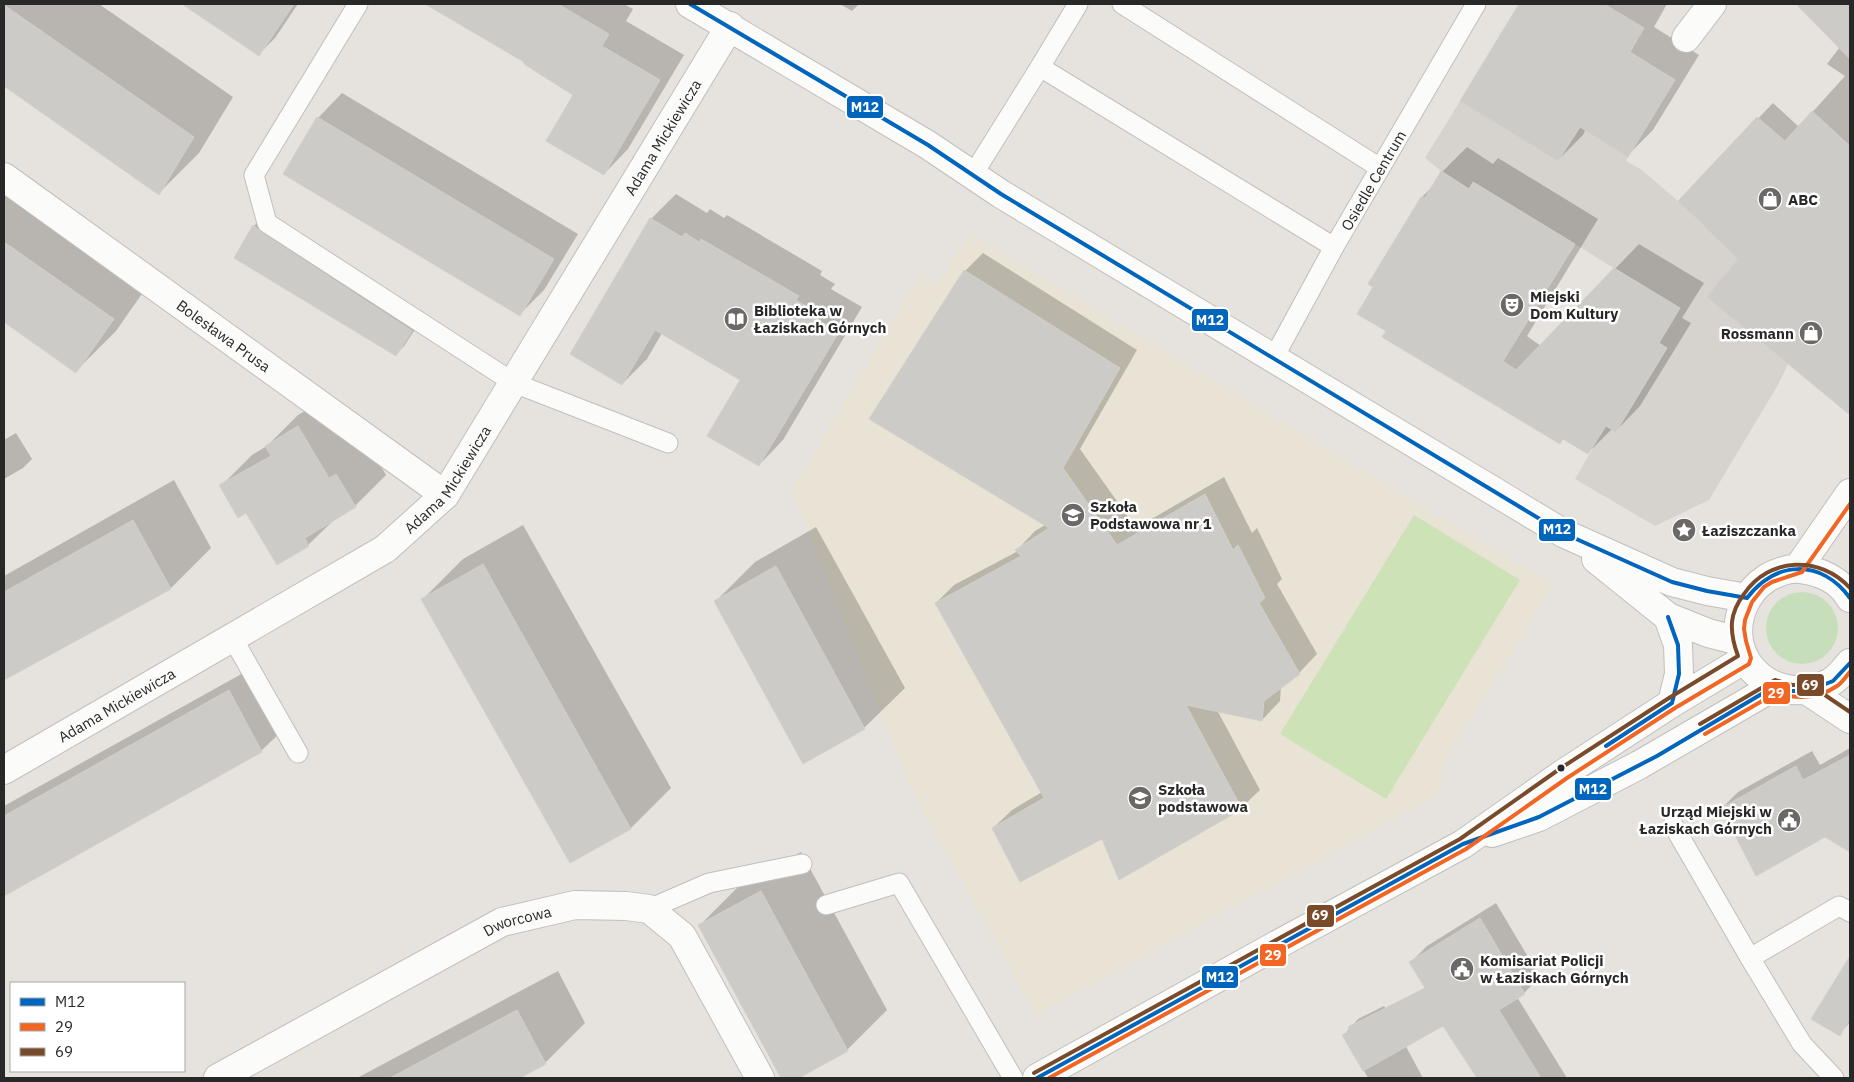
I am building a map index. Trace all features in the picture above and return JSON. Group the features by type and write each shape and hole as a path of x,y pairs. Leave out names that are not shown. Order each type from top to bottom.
{"street":[{"path":"690,4 928,145 972,176 1563,533 1672,582 1747,598"},
{"path":"1686,38 1712,4"},
{"name":"Adama Mickiewicza","path":"4,770 384,549 445,495 730,26"},
{"name":"Bolesława Prusa","path":"4,177 445,495"},
{"path":"1798,568 1850,493"},
{"path":"1563,533 1668,617 1708,633 1742,650"},
{"path":"1849,592 1825,574 1798,568 1778,573 1760,582 1747,598 1739,618 1742,650 1758,675 1775,686 1791,691 1808,691 1833,681 1850,663"},
{"path":"1668,617 1678,645 1679,674 1672,703"},
{"path":"1037,1078 1463,844 1550,782 1672,703 1742,650"},
{"path":"1463,844 1539,817 1657,756 1775,686"},
{"path":"1808,691 1850,719"},
{"name":"Dworcowa","path":"218,1078 502,922 575,905 626,906 650,909"},
{"path":"650,909 682,936 760,1078"}],"lane":[{"path":"358,4 254,175 267,223 514,383 668,443"},
{"path":"972,176 1078,4"},
{"path":"1122,4 1380,168"},
{"name":"Osiedle Centrum","path":"1273,359 1334,247 1476,4"},
{"path":"1040,67 1334,247"},
{"path":"232,637 298,753"},
{"path":"1673,825 1802,1044 1834,1078"},
{"path":"650,909 709,883 802,864"},
{"path":"826,905 899,883 1012,1078"},
{"path":"1750,958 1839,906 1850,912"}],"shaded area":[{"path":"1460,101 1558,161 1580,127 1628,157 1626,161 1642,170 1678,201 1704,227 1758,246 1737,322 1788,364 1778,385 1709,500 1655,526 1575,479 1606,426 1616,432 1667,348 1659,343 1650,290 1473,182 1469,189 1425,158"},
{"path":"969,234 1553,585 1442,765 1439,794 1036,1015 911,788 792,491 920,275 936,285"}],"green space":[{"path":"1414,515 1520,580 1386,799 1280,734"},
{"path":"1802,592 1822,598 1832,608 1838,628 1832,648 1822,658 1802,664 1782,658 1772,648 1766,628 1772,608 1782,598"}],"building":[{"path":"182,4 294,4 259,56"},
{"path":"425,4 558,4 609,34 602,46 660,80 604,175 546,141 573,95 524,64 524,62"},
{"path":"1519,4 1604,4 1644,28 1630,52 1675,80 1628,157 1580,127 1558,161 1460,101"},
{"path":"1796,4 1850,4 1850,59"},
{"path":"4,5 194,137 159,195 4,86"},
{"path":"1812,111 1850,146 1850,415 1707,297 1738,259 1678,201 1757,117 1785,141"},
{"path":"317,117 554,259 520,316 283,174"},
{"name":"Miejski Dom Kultury","path":"1441,171 1469,189 1473,182 1575,244 1503,361 1516,370 1614,268 1680,308 1659,343 1667,348 1616,432 1606,426 1588,454 1563,439 1560,444 1382,337 1386,331 1357,314 1373,287 1368,284 1421,197 1425,198"},
{"path":"650,218 682,237 685,233 699,242 701,239 799,296 796,300 811,309 808,314 839,332 759,466 707,436 740,380 655,330 622,385 570,354"},
{"path":"253,225 412,331 396,356 234,258"},
{"path":"4,242 114,319 76,373 4,322"},
{"name":"Szkoła Podstawowa nr 1","path":"964,270 1120,368 1063,468 1117,545 1205,494 1233,550 1238,545 1265,598 1259,603 1300,674 1264,701 1262,721 1186,705 1242,809 1119,880 1102,839 1020,882 992,828 1044,798 935,603 1021,556 1015,550 1049,528 869,419"},
{"path":"298,426 329,478 336,474 356,507 305,538 309,546 277,565 246,513 238,518 219,485 271,456 265,446"},
{"path":"133,520 171,589 4,680 4,592"},
{"path":"483,564 631,829 570,863 421,599"},
{"path":"776,566 865,729 803,764 714,601"},
{"path":"229,690 262,752 4,896 4,816"},
{"name":"Urząd Miejski w Łaziskach Górnych","path":"1850,755 1850,852 1825,837 1756,876 1721,808 1796,766 1803,780"},
{"path":"761,891 848,1051 799,1078 781,1078 698,925"},
{"path":"1480,918 1525,994 1499,1010 1541,1078 1477,1078 1443,1026 1363,1071 1342,1035 1350,1031 1348,1027 1425,988 1409,962"},
{"path":"1850,956 1850,1018 1840,1036 1811,1019"},
{"path":"517,1010 546,1064 520,1078 390,1078"}],"transit line":[{"name":"M12","path":"690,4 928,145 1001,194 1563,533 1672,582 1747,598"},
{"name":"29","path":"1049,1078 1466,849 1567,778 1675,708 1749,664 1751,658 1744,629 1745,620 1752,602 1764,587 1772,582 1802,572 1850,504"},
{"name":"69","path":"1034,1073 1460,839 1561,768 1738,656 1732,631 1735,611 1744,594 1767,573 1781,567 1795,565 1810,566 1838,577 1850,588"},
{"name":"M12","path":"1747,598 1771,576 1798,569 1826,576 1850,598"},
{"name":"M12","path":"1606,746 1672,703 1679,674 1678,645 1668,617"},
{"name":"M12","path":"1775,686 1791,691 1808,691 1833,681 1850,663"},
{"name":"29","path":"1705,734 1776,693 1799,697 1815,696 1839,685 1850,672"},
{"name":"69","path":"1700,724 1775,680 1792,685 1810,685 1850,712"},
{"name":"M12","path":"1037,1078 1463,844 1539,817 1657,756 1775,686"}],"place":[{"name":"ABC","path":"1770,199"},
{"name":"Miejski Dom Kultury","path":"1512,305"},
{"name":"Biblioteka w Łaziskach Górnych","path":"736,319"},
{"name":"Rossmann","path":"1811,333"},
{"name":"Szkoła Podstawowa nr 1","path":"1073,515"},
{"name":"Łaziszczanka","path":"1684,530"},
{"name":"Szkoła podstawowa","path":"1140,798"},
{"name":"Urząd Miejski w Łaziskach Górnych","path":"1789,820"},
{"name":"Komisariat Policji w Łaziskach Górnych","path":"1462,969"}]}
